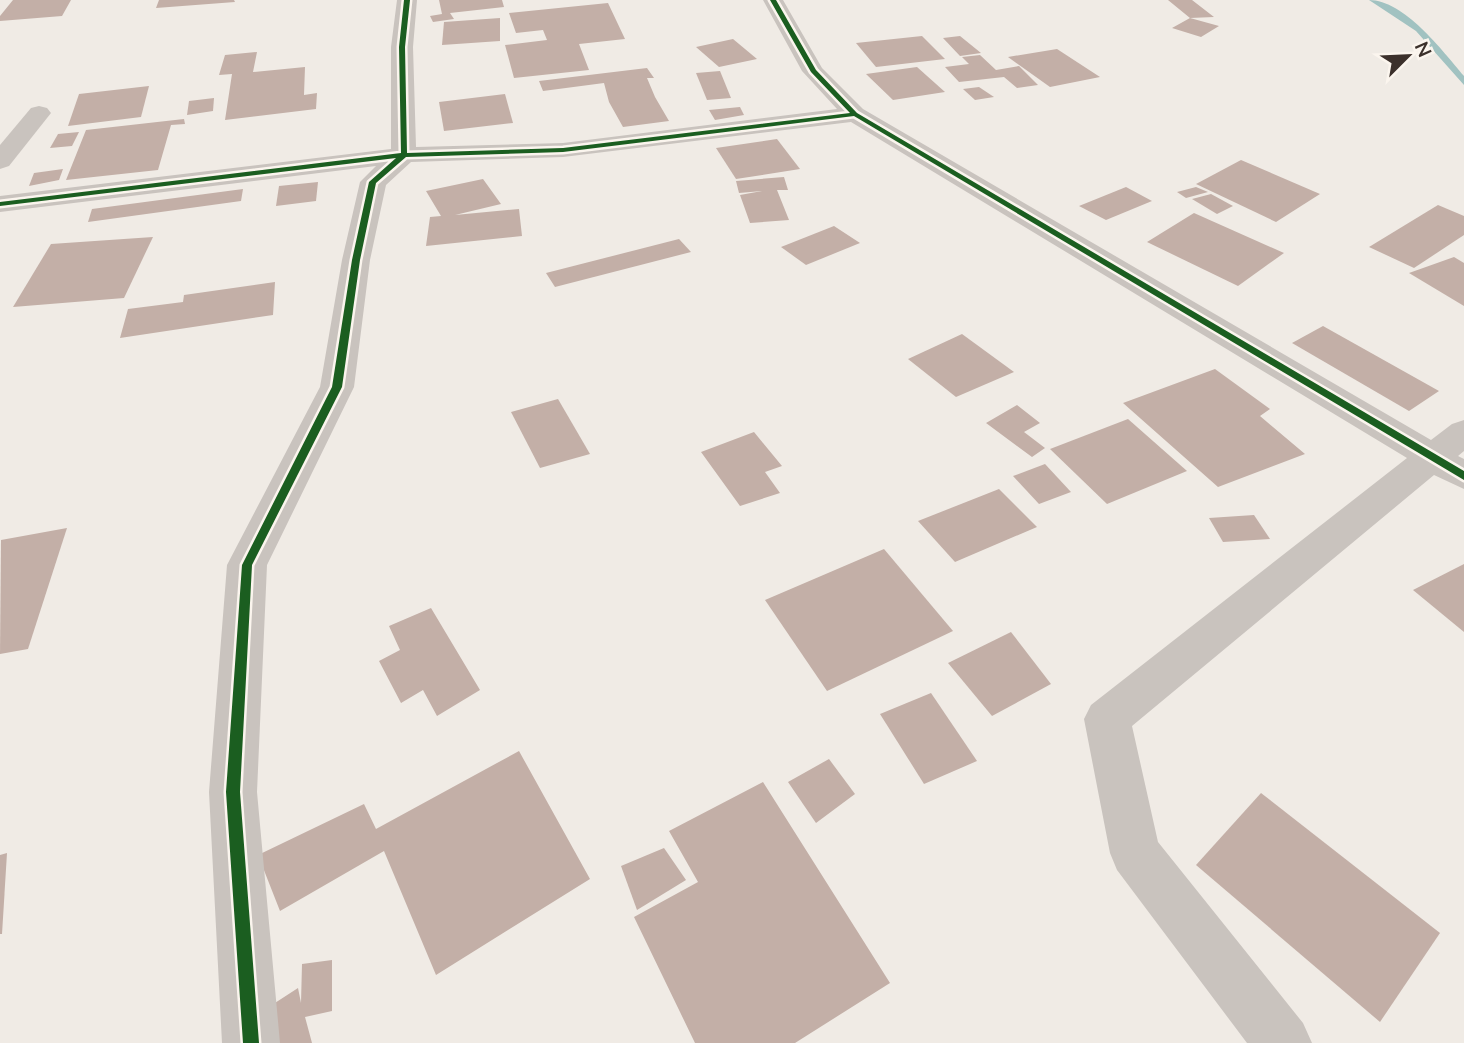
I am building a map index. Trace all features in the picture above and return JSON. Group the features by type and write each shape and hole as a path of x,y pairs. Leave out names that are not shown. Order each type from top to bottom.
{"street":[{"path":"404,155 402,47 407,0"},
{"path":"773,0 813,71 855,114 1454,455 1107,719 1135,853 1283,1043"},
{"path":"0,161 39,113"},
{"path":"0,204 404,155 563,150 855,114"},
{"path":"251,1043 233,792 247,565 337,387 356,260 373,182 404,155"}],"building":[{"path":"13,0 71,0 62,16 0,21 0,16"},
{"path":"159,0 234,0 235,2 156,8"},
{"path":"439,0 502,0 504,7 450,13 454,19 433,22 430,16 442,14"},
{"path":"1168,0 1192,0 1214,17 1190,18"},
{"path":"608,3 625,39 579,44 589,70 514,78 505,45 547,40 543,30 516,33 509,13"},
{"path":"500,18 500,41 442,45 444,22"},
{"path":"1190,18 1219,26 1201,37 1172,28"},
{"path":"922,36 945,59 876,67 856,43"},
{"path":"960,36 981,53 960,56 943,38"},
{"path":"733,39 757,59 719,67 696,47"},
{"path":"1057,49 1100,77 1050,87 1008,57"},
{"path":"257,52 253,72 305,67 304,95 317,93 316,109 225,120 232,74 219,75 225,55"},
{"path":"980,55 996,70 1019,66 1038,85 1017,88 1004,77 959,82 945,67 969,64 962,57"},
{"path":"917,67 945,92 893,100 866,74"},
{"path":"647,68 654,78 647,78 669,121 623,127 609,102 604,83 543,91 539,81"},
{"path":"720,71 731,98 707,100 696,73"},
{"path":"149,86 141,117 68,126 79,94"},
{"path":"979,87 994,97 975,100 963,89"},
{"path":"505,94 513,123 444,131 439,102"},
{"path":"214,98 213,111 187,115 189,101"},
{"path":"740,107 744,115 715,120 709,110"},
{"path":"184,119 185,124 171,125 158,170 66,180 86,130"},
{"path":"79,132 72,146 50,148 58,134"},
{"path":"777,139 800,169 736,179 716,148"},
{"path":"1241,160 1320,194 1276,222 1196,184"},
{"path":"63,169 59,180 29,186 34,173"},
{"path":"784,177 788,190 777,190 789,220 750,223 740,195 762,191 739,193 736,181"},
{"path":"483,179 501,204 455,215 519,209 522,236 426,246 430,217 441,216 426,191"},
{"path":"318,182 316,201 276,206 279,186"},
{"path":"1126,187 1152,201 1106,220 1079,206"},
{"path":"1196,187 1208,192 1186,198 1177,192"},
{"path":"243,189 241,201 88,222 92,209"},
{"path":"1211,194 1233,206 1217,214 1192,199"},
{"path":"1438,205 1464,216 1464,235 1414,268 1369,247"},
{"path":"1194,213 1284,253 1238,286 1147,242"},
{"path":"834,226 860,243 806,265 781,247"},
{"path":"153,237 124,298 13,307 51,244"},
{"path":"679,239 691,252 555,287 546,273"},
{"path":"1454,257 1464,263 1464,306 1409,273"},
{"path":"275,282 273,315 120,338 128,309 183,302 184,295"},
{"path":"1323,326 1439,391 1409,411 1292,343"},
{"path":"962,334 1014,372 956,397 908,359"},
{"path":"1215,369 1270,409 1260,416 1305,454 1218,487 1123,403"},
{"path":"558,399 590,454 540,468 511,412"},
{"path":"1017,405 1040,423 1024,432 1045,448 1032,457 986,423"},
{"path":"1128,419 1187,471 1107,504 1050,449"},
{"path":"754,432 782,466 765,472 780,493 740,506 701,452"},
{"path":"1045,464 1071,492 1039,504 1013,476"},
{"path":"999,489 1037,527 955,562 918,521"},
{"path":"1254,515 1270,539 1223,542 1209,518"},
{"path":"67,528 28,649 0,654 1,540"},
{"path":"884,549 953,631 827,691 765,600"},
{"path":"1464,564 1464,632 1413,590"},
{"path":"431,608 480,690 437,716 423,690 401,703 379,661 400,650 389,626"},
{"path":"1011,632 1051,684 992,716 948,663"},
{"path":"931,693 977,761 924,784 880,714"},
{"path":"519,751 590,879 436,975 384,851 280,911 258,855 364,804 376,829"},
{"path":"829,759 855,794 816,823 788,782"},
{"path":"763,782 890,983 795,1043 695,1043 634,917 698,882 669,831"},
{"path":"1261,793 1440,933 1380,1022 1196,865"},
{"path":"664,848 686,880 637,910 621,866"},
{"path":"7,853 2,934 0,934 0,855"},
{"path":"332,960 332,1011 305,1017 312,1043 269,1043 261,1012 298,988 301,1003 302,964"}],"waterway":[{"path":"1373,0 1419,29 1464,82"}],"cycle path":[{"path":"251,1043 233,792 247,565 337,387 356,260 373,182 404,155 402,47 407,0"},
{"path":"773,0 813,71 855,114 1464,476"},
{"path":"0,204 404,155 563,150 855,114"}]}
